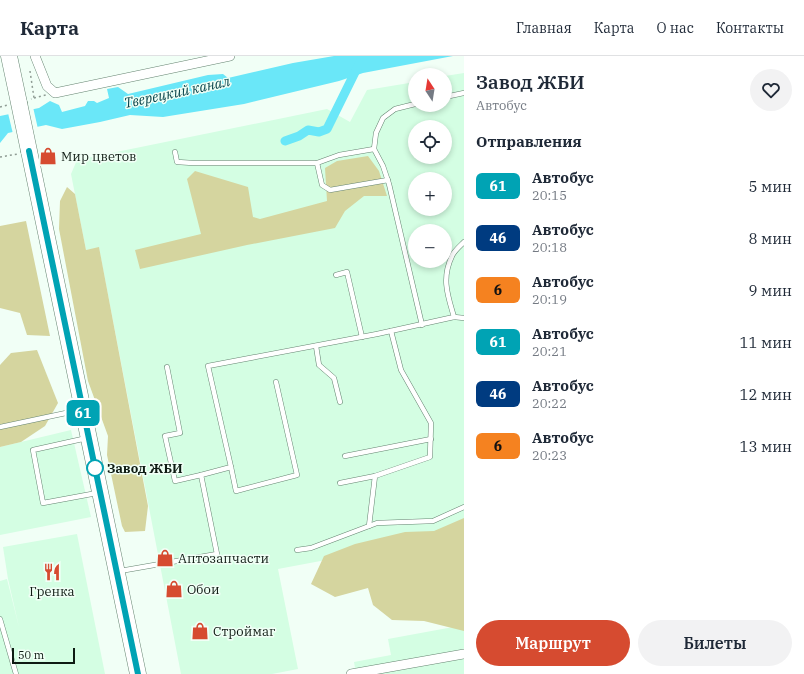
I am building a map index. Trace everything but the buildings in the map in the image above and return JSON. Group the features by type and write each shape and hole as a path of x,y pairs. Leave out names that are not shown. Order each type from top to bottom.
{"highway":[{"path":"9,56 24,101 27,152 138,674"}],"street":[{"path":"35,56 47,86 56,93 230,56"},
{"path":"351,674 464,654"}],"lane":[{"path":"452,96 464,93"},
{"path":"408,106 395,109 383,118 376,133 374,149 383,166 388,180 422,324"},
{"path":"175,152 177,162 317,163 339,155 374,149"},
{"path":"317,163 322,186 330,190 388,180"},
{"path":"454,318 446,286 447,271 452,255 464,242"},
{"path":"336,275 347,272 362,337"},
{"path":"276,382 297,475 236,491 208,366 454,318 464,318"},
{"path":"340,483 375,476 430,457 431,424 401,370 391,331"},
{"path":"316,346 320,365 334,378 340,402"},
{"path":"167,367 180,433 165,436 175,481 231,467"},
{"path":"0,427 83,410"},
{"path":"88,437 33,450 43,503 100,492"},
{"path":"345,456 431,438"},
{"path":"116,572 216,554 201,475"},
{"path":"369,526 375,476"},
{"path":"297,550 311,548 377,523 433,521 464,507"},
{"path":"0,620 16,674"}],"path":[{"path":"24,101 30,71"},
{"path":"0,107 56,93"},
{"path":"0,157 27,152"}],"shaded area":[{"path":"464,73 464,534 278,569 298,669 272,674 181,674 99,248 86,250 71,174 77,160 327,109 350,122 367,90 408,83 408,112 452,112 452,75"},
{"path":"368,156 379,171 387,196 364,196 345,211 335,228 247,245 140,269 135,250 201,234 187,179 195,171 248,187 253,217 260,219 327,201 325,168 337,161"},
{"path":"67,187 75,194 86,250 99,247 148,506 145,531 125,532 122,526 107,455 108,436 88,381 59,229 60,201"},
{"path":"26,221 50,336 27,335 20,313 0,308 0,226"},
{"path":"37,350 58,403 45,426 21,442 0,447 0,365 11,353"},
{"path":"71,430 91,517 0,535 0,447"},
{"path":"464,518 464,631 424,621 392,620 373,605 368,588 335,597 311,584 324,556 355,544 405,532 434,531"},
{"path":"77,534 105,674 0,674 0,581 7,579 19,627 8,579 3,547"},
{"path":"464,625 464,674 356,674 354,662 391,655 388,639"}],"water":[{"name":"Тверецкий канал","path":"334,56 453,56 363,73 339,81 244,104 163,117 130,115 62,129 46,125 8,133 0,143 0,116 39,108 50,101 59,105 62,112 85,106 88,101 94,101 97,103 109,98 107,89 118,87 128,94 208,75 223,74 228,78 293,63"}],"pier":[{"path":"33,107 38,129 13,134 8,113"}],"waterway":[{"path":"285,141 299,136 308,130 319,132 327,129 363,56"}],"bus line":[{"name":"61","path":"29,151 138,674"}],"place":[{"name":"Мир цветов","path":"48,156"},
{"name":"Завод ЖБИ","path":"95,468"},
{"name":"Аптозапчасти","path":"165,558"},
{"name":"Гренка","path":"52,572"},
{"name":"Обои","path":"174,589"},
{"name":"Строймаг","path":"200,631"}]}
